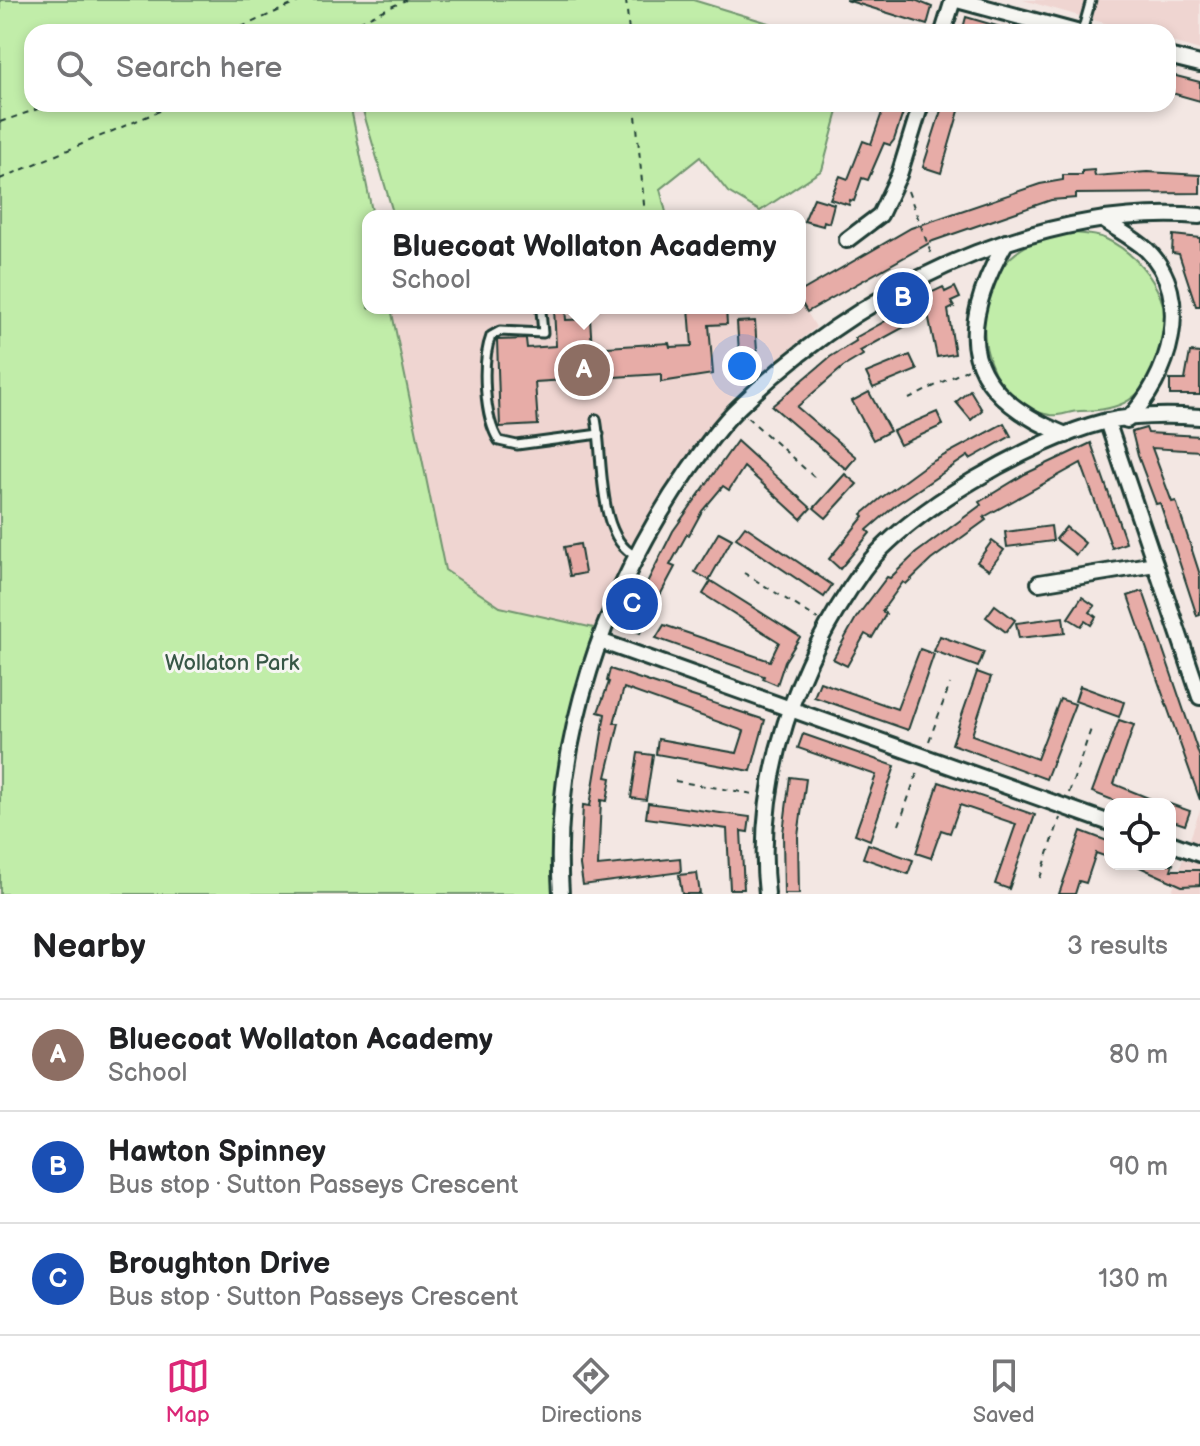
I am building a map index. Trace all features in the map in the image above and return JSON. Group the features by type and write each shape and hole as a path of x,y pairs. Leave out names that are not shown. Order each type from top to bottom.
{"street":[{"path":"946,24 955,0 1046,24"},
{"path":"1176,58 1200,64"},
{"path":"847,240 880,215 899,175 919,112"},
{"path":"561,894 558,847 566,770 574,723 600,641 636,556 673,492 737,409 786,365 850,316 891,290 936,269 1054,227 1157,213 1200,216"},
{"path":"1105,221 1148,250 1164,278 1171,303 1173,331 1163,365 1150,394 1127,420"},
{"path":"1006,242 981,290 973,319 972,342 980,363 1000,396 1024,414 1066,435"},
{"path":"767,894 763,858 767,796 790,710 829,626 865,568 922,515 971,482 1066,435 1107,421 1200,417"},
{"path":"1107,421 1200,697"},
{"path":"1039,583 1155,564"},
{"path":"600,641 1104,821"},
{"path":"1176,845 1200,854"}],"lane":[{"path":"1084,24 1091,0"},
{"path":"541,314 543,333 500,331 491,336 486,349 491,429 499,441 517,445 599,434"},
{"path":"596,419 604,496 615,538 636,556"}],"path":[{"path":"248,24 303,0"},
{"path":"354,24 406,0"},
{"path":"626,0 628,24"},
{"path":"0,122 29,112"},
{"path":"0,179 157,112"},
{"path":"636,112 644,210"},
{"path":"899,175 910,195 936,269"},
{"path":"909,399 980,363"},
{"path":"737,409 815,478"},
{"path":"744,573 829,626"},
{"path":"899,825 950,684"},
{"path":"1040,878 1091,729"},
{"path":"675,781 767,796"}],"shaded area":[{"path":"1023,0 1200,0 1200,50 1176,43 1176,24 1108,24"},
{"path":"806,311 816,327 732,398 693,447 627,552 594,628 500,607 445,570 392,314 806,314"},
{"path":"1200,810 1200,894 1174,894 1172,891"}],"green space":[{"name":"Wollaton Park","path":"0,0 693,0 772,24 24,24 24,112 352,112 372,210 362,210 362,314 392,314 445,570 500,607 594,628 573,698 558,771 553,894 0,894"},
{"path":"363,112 838,112 822,170 762,210 728,192 700,157 660,189 665,210 392,210"},
{"path":"1064,232 1101,237 1136,260 1157,289 1166,324 1165,342 1153,373 1129,400 1108,409 1050,415 1026,407 1007,392 994,372 986,349 984,324 987,300 996,277 1010,258 1028,245"}],"building":[{"path":"846,0 915,0 932,7 927,24"},
{"path":"966,17 990,24 964,24"},
{"path":"1176,76 1200,82 1200,101 1176,94"},
{"path":"882,112 903,112 894,140 890,145 884,143 868,180 862,178 854,201 850,200 849,205 830,199 840,176 848,179 863,141 871,144"},
{"path":"940,112 959,112 941,173 923,167"},
{"path":"1094,170 1095,176 1147,172 1200,175 1200,193 1076,194 1076,198 1051,200 933,241 806,310 806,289 911,228 1040,184 1063,180 1063,175 1082,175 1082,171"},
{"path":"814,198 834,204 829,223 824,221 823,226 806,222"},
{"path":"1173,235 1200,238 1200,306 1196,306 1179,254 1172,253"},
{"path":"943,287 945,292 955,287 960,298 951,302 954,307 948,310 955,354 937,357 928,314 860,351 863,355 843,367 797,407 856,457 846,469 772,406 830,357 856,341 855,338 905,310 903,306"},
{"path":"554,314 566,314 566,320 590,319 592,348 669,343 670,347 692,346 689,314 726,314 727,324 709,325 713,374 661,382 661,374 535,382 538,425 500,427 497,340 526,339 527,348 556,346"},
{"path":"755,321 757,351 739,352 737,322"},
{"path":"1190,352 1200,353 1200,395 1170,395 1170,380 1185,380"},
{"path":"910,355 917,370 873,388 866,373"},
{"path":"970,390 982,410 971,420 956,402"},
{"path":"869,392 890,431 873,440 852,401"},
{"path":"937,412 943,425 900,445 893,431"},
{"path":"1004,423 1011,436 970,459 968,456 897,504 867,530 870,533 840,569 829,559 864,516 862,514 881,498 926,465"},
{"path":"1146,428 1148,433 1200,436 1200,451 1152,448 1172,502 1176,501 1200,575 1200,615 1197,616 1160,503 1156,504 1138,456 1132,432"},
{"path":"737,441 811,508 801,519 744,467 729,490 723,486 687,534 670,565 675,567 640,633 625,626 673,531"},
{"path":"1091,443 1126,543 1112,548 1081,463 984,517 986,520 931,560 906,584 903,582 882,611 886,614 872,638 865,634 847,666 833,659 856,618 887,577 890,578 916,553 981,505 979,502 1025,474"},
{"path":"845,474 857,484 826,518 814,508"},
{"path":"745,526 832,585 824,597 736,538"},
{"path":"1051,526 1053,541 1007,547 1005,532"},
{"path":"1066,527 1085,543 1076,555 1056,539"},
{"path":"719,532 732,539 709,580 695,572"},
{"path":"992,541 1004,550 989,570 977,562"},
{"path":"580,544 585,573 570,576 564,547"},
{"path":"711,581 800,637 785,661 777,685 763,679 764,676 656,638 664,625 770,661 779,642 703,594"},
{"path":"1143,591 1200,758 1200,800 1128,596"},
{"path":"1082,597 1095,606 1090,612 1096,617 1091,625 1085,621 1081,626 1068,618"},
{"path":"995,605 1015,620 1006,632 986,617"},
{"path":"1063,617 1065,633 1019,638 1016,623"},
{"path":"940,636 984,652 978,667 934,651"},
{"path":"920,649 934,654 908,730 814,697 820,682 897,709"},
{"path":"610,669 765,720 751,771 656,754 658,739 737,753 744,731 624,688 614,723 619,723 606,777 611,778 607,801 601,800 598,866 680,858 681,872 583,885 580,865 583,805 590,806 605,714 598,712 609,682"},
{"path":"977,672 991,677 972,735 1037,759 1060,699 1075,704 1046,779 952,744"},
{"path":"1080,686 1124,702 1119,717 1075,701"},
{"path":"1119,720 1134,725 1114,784 1148,798 1108,798 1092,792"},
{"path":"803,734 895,766 870,840 855,834 876,775 798,748"},
{"path":"638,753 653,755 646,800 631,798"},
{"path":"790,777 806,779 798,836 799,894 784,894 783,833"},
{"path":"939,782 1035,815 1009,889 995,884 1016,824 960,805 950,833 941,830 931,858 916,853"},
{"path":"648,803 750,817 748,832 741,831 744,889 730,889 727,829 646,818"},
{"path":"1176,806 1190,811 1185,825 1176,822"},
{"path":"1081,831 1104,840 1104,856 1096,853 1086,883 1079,881 1075,894 1059,894"},
{"path":"868,844 913,860 908,874 863,858"},
{"path":"1146,870 1200,870 1200,885 1182,886"},
{"path":"697,873 700,894 682,894 679,875"}],"place":[{"name":"Hawton Spinney","path":"903,298"},
{"name":"Bluecoat Wollaton Academy","path":"584,370"},
{"name":"Broughton Drive","path":"632,604"}]}
